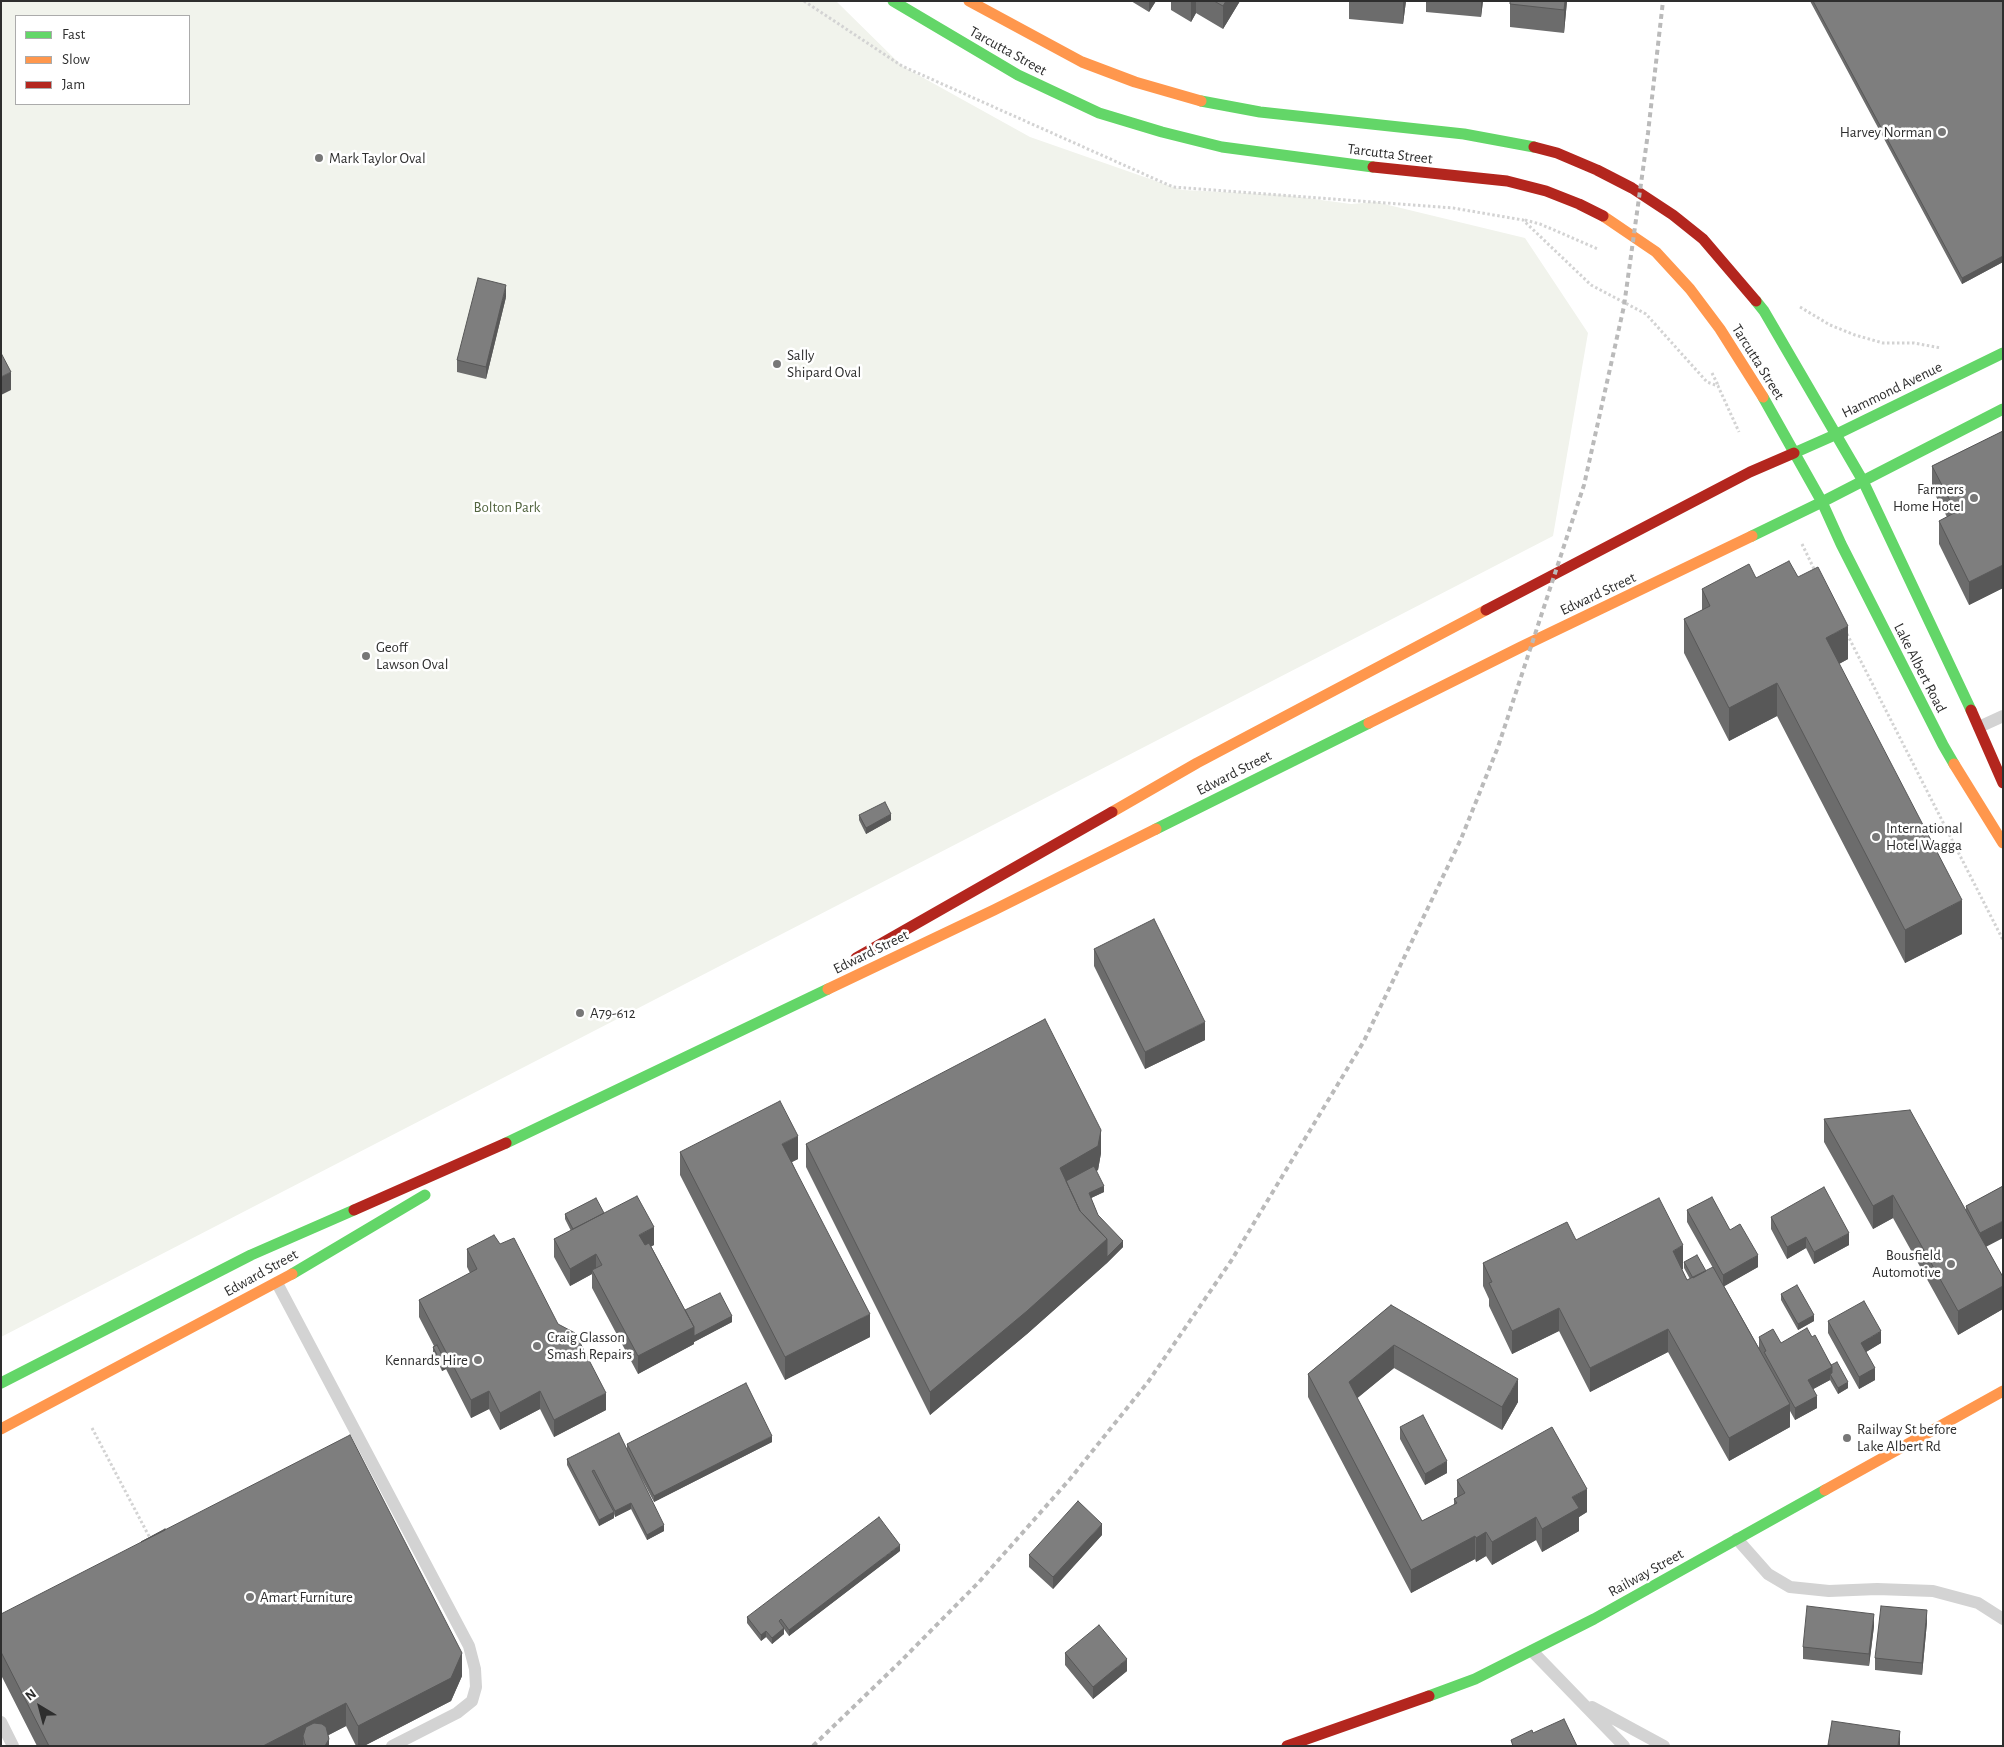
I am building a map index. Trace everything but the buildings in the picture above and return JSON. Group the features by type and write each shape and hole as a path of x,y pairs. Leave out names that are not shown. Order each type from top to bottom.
{"main road":[{"name":"Tarcutta Street","path":"893,1 966,40 1020,72 1099,113 1162,132 1222,147 1288,157 1507,181 1546,191 1579,204 1612,221 1656,252 1690,289 1720,329 1767,403 1822,502"},
{"name":"Tarcutta Street","path":"969,1 980,14 1035,42 1126,79 1195,100 1260,112 1464,134 1512,142 1556,153 1597,170 1632,188 1673,215 1703,239 1764,311 1862,481"},
{"name":"Hammond Avenue","path":"1793,452 1836,434 2003,353"},
{"path":"1822,502 2003,410"},
{"name":"Edward Street","path":"842,966 1197,763 1732,481 1793,452"},
{"name":"Lake Albert Road","path":"1862,481 1979,727 2003,783"},
{"name":"Edward Street","path":"1,1382 252,1255 529,1133 994,910 1512,651 1822,502"},
{"name":"Lake Albert Road","path":"1822,502 1841,544 1943,745 2003,843"},
{"name":"Edward Street","path":"660,1070 807,986"},
{"name":"Edward Street","path":"1,1428 277,1283 529,1133"},
{"name":"Railway Street","path":"1287,1746 1475,1679 1532,1651 2003,1391"}],"lane":[{"path":"1979,727 2003,716"},
{"path":"277,1283 469,1646 475,1669 476,1687 472,1701 457,1713 392,1746"},
{"path":"1737,1539 1768,1574 1790,1587 1829,1591 1877,1589 1933,1591 1978,1603 2003,1619"},
{"path":"1532,1651 1624,1746"},
{"path":"1580,1700 1664,1746"},
{"path":"1,1722 14,1746"}],"path":[{"path":"804,1 902,66 1173,187 1453,208 1540,224 1605,253"},
{"path":"1523,220 1591,285 1646,314 1707,382 1718,386"},
{"path":"1800,307 1830,325 1855,335 1884,343 1914,343 1941,348"},
{"path":"1710,370 1739,432"},
{"path":"1802,544 1819,579"},
{"path":"1845,631 2003,940"},
{"path":"92,1428 152,1542"}],"green space":[{"name":"Bolton Park","path":"1,1 836,1 902,66 1030,137 1173,187 1183,190 1284,195 1351,204 1376,202 1525,238 1588,333 1553,536 1,1337"}],"railway":[{"path":"813,1746 979,1582 1070,1479 1148,1382 1231,1261 1364,1041 1461,839 1498,747 1584,485 1624,306 1648,133 1663,1"}],"traffic: fast":[{"path":"893,1 1018,75 1099,113 1162,132 1222,147 1373,167"},
{"path":"1201,101 1260,112 1464,134 1534,147"},
{"path":"1756,301 1764,311 1863,481 1971,710"},
{"path":"1794,453 2003,353"},
{"path":"1763,397 1822,502 1841,544 1954,764"},
{"path":"1752,536 2003,409"},
{"path":"1156,829 1369,723"},
{"path":"506,1143 828,989"},
{"path":"292,1274 425,1195"},
{"path":"1,1383 251,1255 354,1210"},
{"path":"1429,1696 1475,1679 1594,1619 1825,1490"}],"traffic: slow":[{"path":"969,1 1082,62 1135,82 1201,101"},
{"path":"1603,216 1656,252 1690,289 1720,329 1763,397"},
{"path":"1369,723 1521,647 1752,536"},
{"path":"1112,812 1197,763 1486,610"},
{"path":"1954,764 2003,843"},
{"path":"828,989 994,910 1156,829"},
{"path":"1,1429 292,1274"},
{"path":"1825,1490 2003,1391"}],"traffic: jam":[{"path":"1534,147 1557,153 1597,170 1632,188 1673,215 1703,239 1756,301"},
{"path":"1373,167 1507,181 1546,191 1603,216"},
{"path":"1486,610 1750,472 1794,453"},
{"path":"1971,710 2003,783"},
{"path":"856,958 1112,812"},
{"path":"354,1210 506,1143"},
{"path":"1287,1746 1429,1696"}],"place":[{"name":"Harvey Norman","path":"1942,132"},
{"name":"Mark Taylor Oval","path":"319,158"},
{"name":"Sally Shipard Oval","path":"777,364"},
{"name":"Farmers Home Hotel","path":"1974,498"},
{"name":"Geoff Lawson Oval","path":"366,656"},
{"name":"International Hotel Wagga","path":"1876,837"},
{"name":"A79-612","path":"580,1013"},
{"name":"Bousfield Automotive","path":"1951,1264"},
{"name":"Craig Glasson Smash Repairs","path":"537,1346"},
{"name":"Kennards Hire","path":"478,1360"},
{"name":"Railway St before Lake Albert Rd","path":"1847,1438"},
{"name":"Amart Furniture","path":"250,1597"}]}
